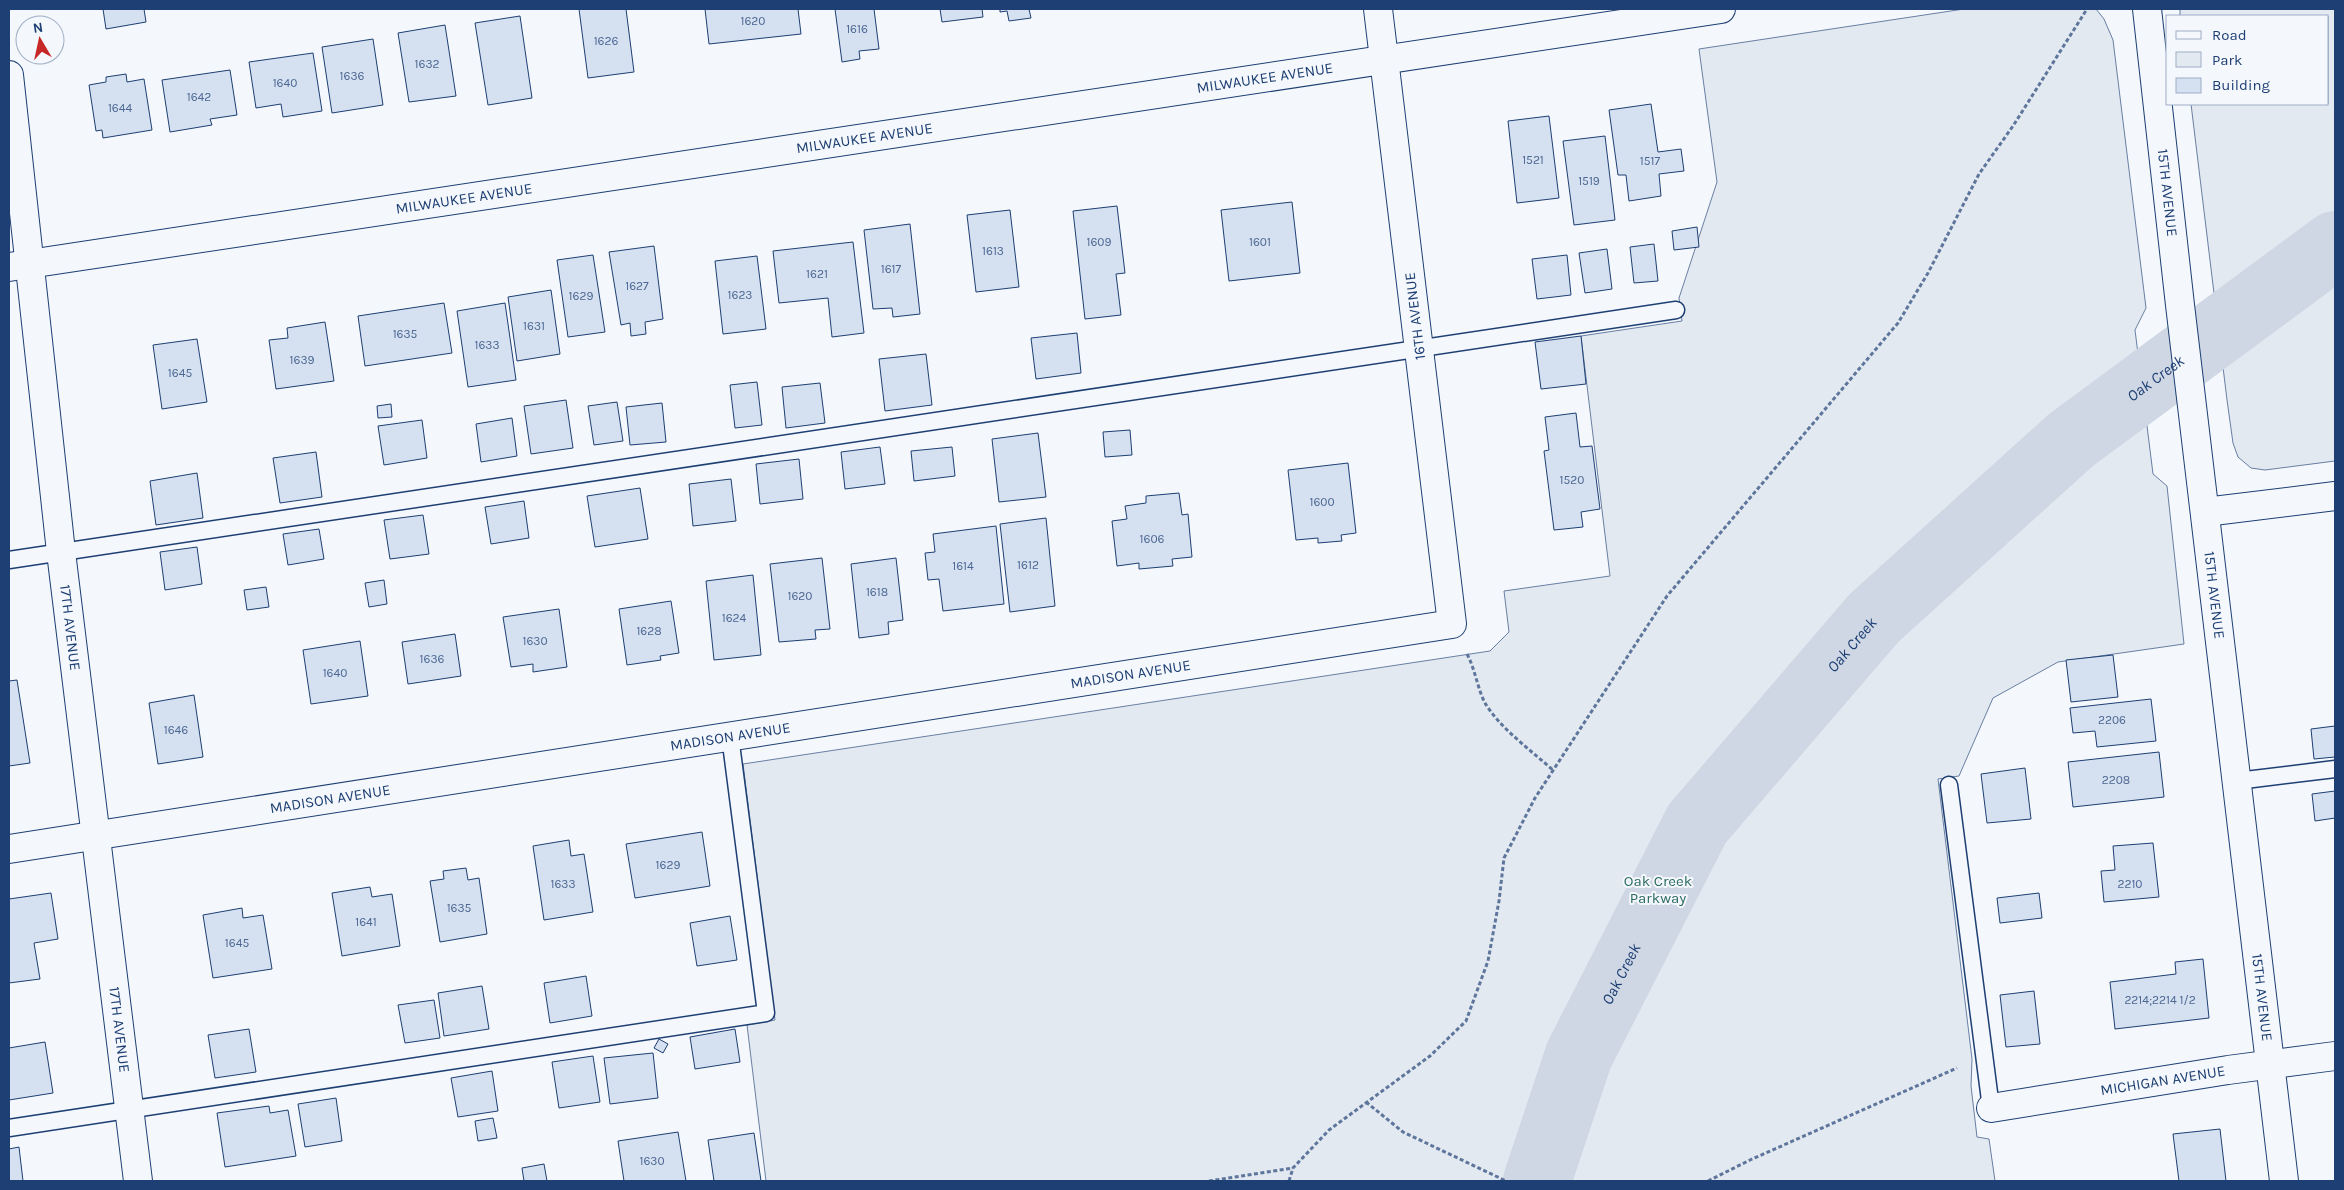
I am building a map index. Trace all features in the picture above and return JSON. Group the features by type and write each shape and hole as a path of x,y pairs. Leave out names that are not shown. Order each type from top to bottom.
{"street":[{"name":"16TH AVENUE","path":"1378,9 1452,624"},
{"name":"MILWAUKEE AVENUE","path":"19,266 1721,9"},
{"name":"15TH AVENUE","path":"2147,9 2180,305 2284,1181"},
{"name":"17TH AVENUE","path":"9,74 19,266 61,552 138,1181"},
{"path":"2205,512 2335,496"},
{"name":"MADISON AVENUE","path":"9,849 1452,624"},
{"name":"MICHIGAN AVENUE","path":"1991,1108 2271,1064 2335,1056"}],"lane":[{"path":"9,560 1676,310"},
{"path":"9,1128 766,1013 730,736"},
{"path":"2237,782 2335,770"},
{"path":"1949,785 1991,1108"}],"path":[{"path":"1289,1181 1294,1168 1329,1130 1430,1056 1466,1021 1488,961 1499,901 1504,858 1536,798 1668,596 1898,323 1928,273 1979,174 2013,126 2087,9"},
{"path":"1452,624 1475,670 1485,703 1501,722 1554,770"},
{"path":"1708,1181 1750,1160 1957,1068 1985,1063"},
{"path":"1366,1102 1403,1132 1449,1156 1506,1181"},
{"path":"1209,1181 1294,1168"}],"green space":[{"name":"Oak Creek Parkway","path":"1964,9 2096,9 2104,19 2113,40 2146,308 2135,330 2153,474 2167,486 2184,644 2058,662 1993,698 1959,776 1938,779 1972,1059 1971,1086 1977,1137 1989,1139 1995,1181 766,1181 747,1025 775,1020 743,764 1490,651 1509,632 1504,591 1610,576 1581,336 1682,321 1679,298 1717,182 1699,49"},
{"path":"2180,9 2335,9 2335,461 2265,470 2251,468 2238,457 2233,443 2227,400 2191,105 2329,105 2329,15 2180,15"}],"building":[{"path":"103,9 144,9 146,22 106,29"},
{"path":"579,9 626,9 634,72 588,78"},
{"path":"705,9 798,9 801,34 709,44"},
{"path":"835,9 874,9 879,49 859,51 860,59 842,62"},
{"path":"940,9 982,9 983,17 942,22"},
{"path":"1000,9 1029,9 1031,18 1009,21 1007,11 1000,12"},
{"path":"520,16 532,98 488,105 475,23"},
{"path":"445,25 456,96 409,102 398,33"},
{"path":"373,39 383,105 332,113 322,47"},
{"path":"313,53 322,111 283,117 281,104 256,108 249,62"},
{"path":"230,70 237,115 210,119 212,125 170,132 162,80"},
{"path":"126,74 127,82 144,79 152,130 103,138 102,130 96,131 89,85 106,82 106,77"},
{"path":"1651,104 1658,152 1681,149 1684,171 1659,174 1661,196 1629,201 1626,175 1618,175 1609,110"},
{"path":"1549,116 1559,198 1517,203 1508,121"},
{"path":"1605,136 1615,220 1574,225 1563,141"},
{"path":"1292,202 1300,273 1229,281 1221,210"},
{"path":"1117,206 1125,273 1116,274 1121,315 1085,319 1073,211"},
{"path":"1010,210 1019,287 976,292 967,215"},
{"path":"910,224 920,314 893,317 892,308 873,309 864,230"},
{"path":"1697,227 1699,247 1674,250 1672,231"},
{"path":"853,242 864,333 832,337 828,298 779,303 773,251"},
{"path":"1654,244 1658,281 1634,283 1630,247"},
{"path":"654,246 663,319 645,322 646,334 631,336 630,323 621,325 609,252"},
{"path":"1607,249 1612,289 1585,293 1579,253"},
{"path":"593,255 605,332 568,337 557,260"},
{"path":"1567,255 1571,295 1537,299 1532,259"},
{"path":"757,256 766,329 723,334 715,261"},
{"path":"551,290 560,354 517,361 508,297"},
{"path":"444,303 452,353 365,366 358,316"},
{"path":"505,303 516,380 468,387 457,311"},
{"path":"325,322 334,381 276,389 269,340 288,338 287,328"},
{"path":"1077,333 1081,373 1036,379 1031,338"},
{"path":"1581,336 1586,384 1541,389 1535,342"},
{"path":"197,339 207,402 162,409 153,345"},
{"path":"926,354 932,405 885,411 879,359"},
{"path":"757,382 762,425 735,428 730,385"},
{"path":"820,383 825,423 786,428 782,387"},
{"path":"566,400 573,448 531,454 524,406"},
{"path":"617,402 623,441 594,445 588,406"},
{"path":"662,403 666,442 630,445 626,407"},
{"path":"391,404 392,417 378,418 377,406"},
{"path":"1576,413 1580,447 1592,446 1600,509 1581,512 1583,527 1554,530 1544,451 1549,450 1545,417"},
{"path":"512,418 517,456 481,462 476,424"},
{"path":"422,420 427,458 384,465 378,426"},
{"path":"1130,430 1132,455 1105,457 1103,432"},
{"path":"1038,433 1046,497 999,502 992,439"},
{"path":"880,447 885,484 845,489 841,452"},
{"path":"952,447 955,476 914,481 911,451"},
{"path":"316,452 322,497 280,503 273,458"},
{"path":"799,459 803,499 760,504 756,464"},
{"path":"1348,463 1356,533 1341,535 1342,541 1318,543 1318,538 1296,540 1288,470"},
{"path":"197,473 203,518 156,525 150,481"},
{"path":"731,479 736,521 693,526 689,484"},
{"path":"640,488 648,539 595,547 587,496"},
{"path":"1179,493 1182,515 1188,514 1192,557 1172,559 1173,566 1139,569 1139,563 1117,566 1112,521 1127,519 1125,506 1146,503 1146,496"},
{"path":"524,501 529,538 491,544 485,507"},
{"path":"423,515 429,554 390,559 384,520"},
{"path":"1046,518 1055,606 1010,612 1000,524"},
{"path":"996,526 1004,604 943,611 939,579 928,580 925,553 935,552 933,534"},
{"path":"319,529 324,559 288,565 283,534"},
{"path":"197,547 202,584 165,590 160,552"},
{"path":"822,558 830,629 815,630 816,639 779,642 770,564"},
{"path":"896,558 903,620 888,622 889,634 859,638 851,564"},
{"path":"753,575 761,655 714,660 706,581"},
{"path":"384,580 387,604 369,607 365,583"},
{"path":"266,587 269,607 247,610 244,590"},
{"path":"671,601 679,653 660,656 661,660 627,665 619,609"},
{"path":"559,609 567,667 533,672 533,664 511,667 503,617"},
{"path":"455,634 461,676 408,684 402,642"},
{"path":"360,641 368,696 311,704 303,650"},
{"path":"2113,655 2118,697 2071,702 2066,660"},
{"path":"17,680 30,763 9,766 9,681"},
{"path":"194,695 203,757 158,764 149,703"},
{"path":"2151,699 2156,741 2097,747 2095,731 2073,733 2070,708"},
{"path":"2335,726 2335,757 2314,759 2311,729"},
{"path":"2159,752 2164,797 2073,807 2068,762"},
{"path":"2025,768 2031,819 1987,823 1981,774"},
{"path":"2335,791 2335,818 2315,821 2312,794"},
{"path":"702,832 710,886 635,898 626,844"},
{"path":"569,840 571,856 584,854 593,912 544,920 533,846"},
{"path":"2153,843 2159,897 2104,902 2101,871 2115,870 2113,846"},
{"path":"466,868 468,880 479,878 487,934 440,942 430,881 444,879 443,871"},
{"path":"370,887 372,897 392,894 400,946 342,956 332,893"},
{"path":"51,893 58,939 34,943 40,979 9,983 9,899"},
{"path":"2039,893 2042,918 2000,923 1997,898"},
{"path":"242,908 243,918 263,915 272,969 213,978 203,915"},
{"path":"730,916 737,960 697,966 690,923"},
{"path":"2203,959 2209,1018 2115,1029 2110,982 2176,974 2175,962"},
{"path":"586,976 592,1016 550,1023 544,983"},
{"path":"482,986 489,1029 444,1036 438,993"},
{"path":"2034,991 2040,1044 2006,1047 2000,995"},
{"path":"434,1000 440,1038 405,1043 398,1005"},
{"path":"249,1029 256,1072 215,1078 208,1035"},
{"path":"735,1029 740,1062 695,1069 690,1037"},
{"path":"659,1039 668,1044 663,1053 654,1048"},
{"path":"45,1042 53,1093 9,1100 9,1048"},
{"path":"653,1053 658,1098 610,1104 604,1058"},
{"path":"593,1056 600,1102 559,1108 552,1062"},
{"path":"492,1071 498,1111 458,1117 451,1078"},
{"path":"336,1098 342,1141 305,1147 298,1104"},
{"path":"269,1106 270,1113 288,1110 296,1156 225,1167 217,1113"},
{"path":"493,1118 497,1138 478,1141 475,1121"},
{"path":"2220,1129 2226,1181 2179,1181 2173,1134"},
{"path":"678,1132 686,1181 624,1181 618,1141"},
{"path":"754,1133 761,1181 714,1181 708,1140"},
{"path":"19,1147 23,1181 9,1181 9,1149"},
{"path":"544,1164 547,1181 524,1181 522,1168"}],"waterway":[{"name":"Oak Creek","path":"1537,1181 1579,1055 1697,824 1874,618 2071,440 2335,245"}]}
